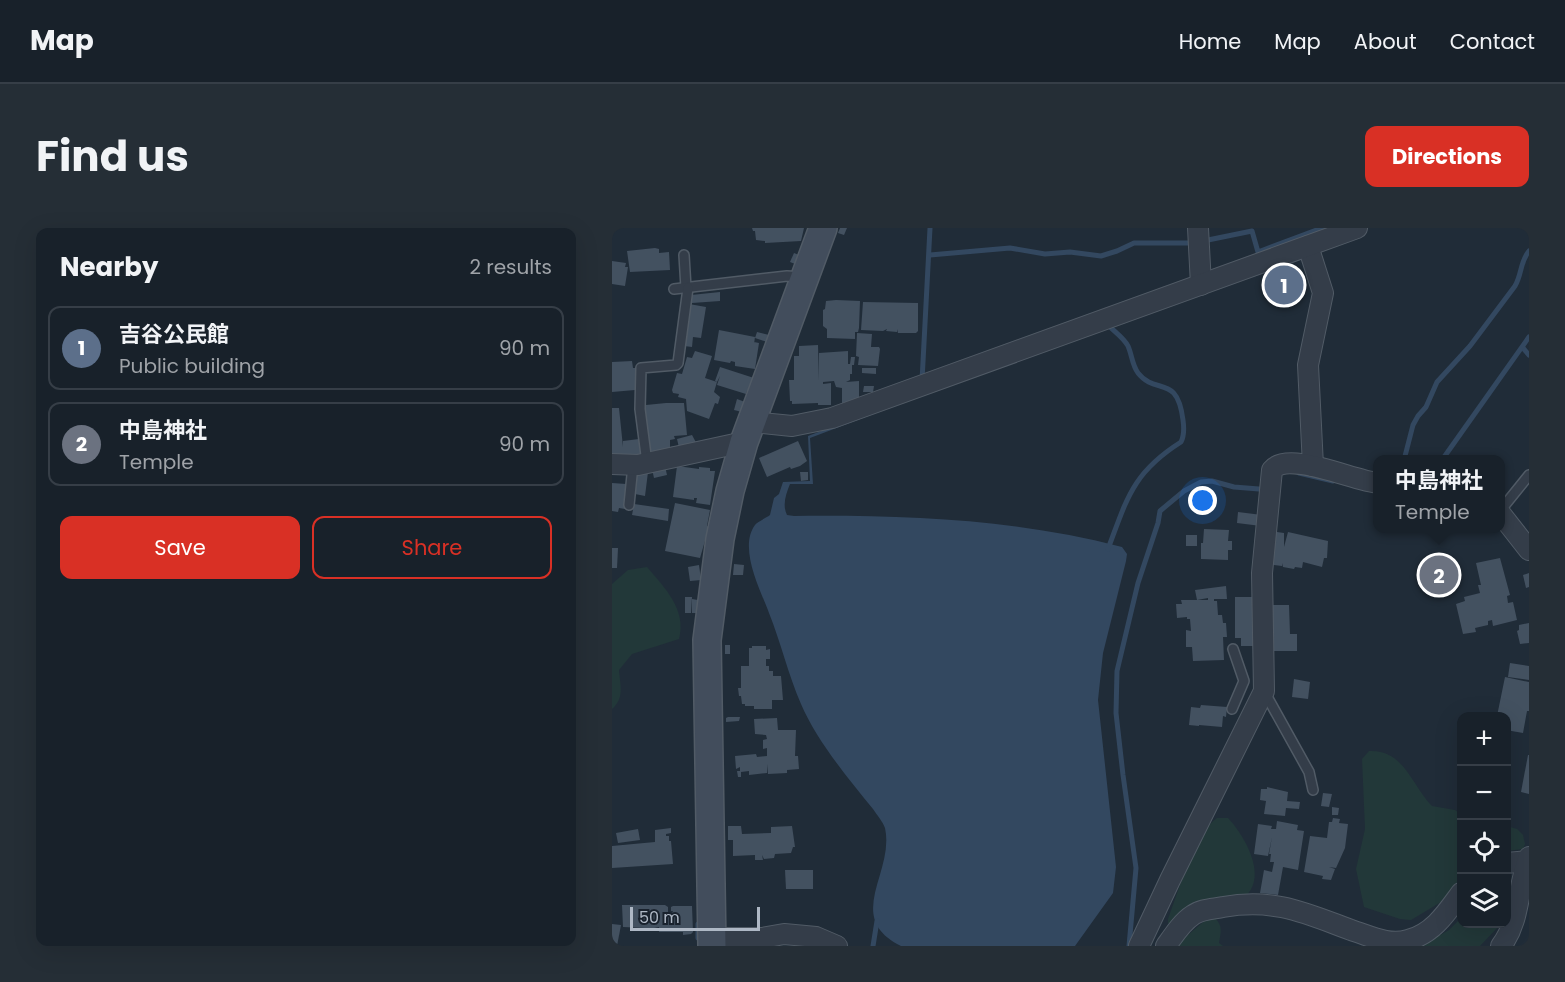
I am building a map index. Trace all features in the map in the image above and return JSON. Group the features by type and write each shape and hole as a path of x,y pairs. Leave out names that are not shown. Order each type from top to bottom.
{"street":[{"path":"823,228 748,432 730,490 720,539 707,640 712,942 784,934 816,938 837,946"},
{"path":"1198,228 1201,285"},
{"path":"612,464 640,464 748,432 832,418 1357,228"},
{"path":"1308,246 1323,293 1308,365 1313,466"},
{"path":"1139,946 1264,686 1262,573 1272,470 1275,465 1282,463 1313,466 1373,482"},
{"path":"1505,519 1529,550"},
{"path":"1501,946 1509,936 1517,915 1523,873 1528,859 1511,862"},
{"path":"1166,946 1192,915 1206,910 1250,904 1289,907 1379,940 1396,943 1424,934 1440,921 1457,898"}],"lane":[{"path":"629,505 640,464 641,368 678,363 687,288 684,255"},
{"path":"674,289 787,276 805,277"},
{"path":"1505,506 1529,475"},
{"path":"1232,709 1244,681 1233,649"},
{"path":"1244,681 1264,686 1309,772 1314,790"}],"green space":[{"path":"647,567 667,591 677,609 681,628 679,639 632,654 619,670 620,696 612,709 612,584 628,570"},
{"path":"1369,751 1391,756 1406,770 1432,806 1457,811 1457,882 1441,902 1411,920 1400,919 1364,907 1356,869 1365,829 1362,759"},
{"path":"1217,818 1228,818 1247,845 1254,867 1255,877 1252,887 1246,896 1172,926 1168,923 1168,919 1188,864 1201,836"},
{"path":"1511,827 1523,835 1525,844 1523,849 1511,850"},
{"path":"1208,918 1215,918 1219,924 1221,932 1219,943 1223,946 1175,946"},
{"path":"1457,922 1457,928 1497,928 1480,946 1421,946 1449,930"}],"water":[{"path":"918,394 921,396 810,438 813,484 790,484 785,499 787,515 877,516 1000,525 1041,530 1122,547 1127,554 1103,653 1098,700 1116,867 1113,893 1075,946 901,946 884,934 875,922 873,908 884,861 885,828 815,732 796,693 753,569 749,545 750,534 755,525 770,515 774,498 779,494 783,482 810,481 808,436"}],"building":[{"path":"752,228 804,228 801,241 765,243 765,241 756,240 755,231"},
{"path":"840,228 847,228 844,235 838,233"},
{"path":"659,249 659,253 669,252 670,270 630,272 627,251"},
{"path":"794,253 799,255 795,264 790,262"},
{"path":"612,261 626,263 625,267 628,267 625,286 612,284"},
{"path":"1293,264 1295,272 1300,270 1304,283 1300,284 1304,296 1277,305 1266,273"},
{"path":"720,292 720,301 692,303 691,295"},
{"path":"826,301 860,301 859,328 858,332 855,332 855,339 827,338 827,329 823,326 823,310"},
{"path":"863,302 918,303 918,331 898,333 897,329 897,332 886,331 887,329 883,331 861,330"},
{"path":"689,304 706,307 701,338 693,337 692,347 684,346"},
{"path":"719,330 755,337 754,342 759,343 755,369 735,366 735,362 731,361 730,363 714,360"},
{"path":"757,332 769,335 767,342 755,338"},
{"path":"857,333 872,334 871,347 880,349 878,366 858,365"},
{"path":"818,345 819,381 819,353 848,351 848,364 850,364 851,357 855,357 850,380 846,382 859,381 859,401 842,403 842,388 836,387 834,381 823,382 823,384 831,383 831,405 792,404 789,380 794,380 794,356 799,356 799,346"},
{"path":"695,351 712,356 705,378 717,382 714,392 720,397 709,419 687,411 686,399 678,397 679,394 673,393 672,390 677,373 682,374 687,357 692,358"},
{"path":"632,361 633,368 636,368 638,387 635,387 635,390 612,392 612,362"},
{"path":"720,367 754,378 749,391 746,394 717,385 720,376 717,382 715,381"},
{"path":"862,368 876,368 876,374 862,373"},
{"path":"864,386 874,386 873,392 863,392"},
{"path":"737,399 745,402 742,412 734,410"},
{"path":"684,403 687,435 674,436 675,439 670,440 670,447 676,446 676,452 649,458 644,412 646,412 646,405"},
{"path":"612,408 619,408 623,447 623,441 639,439 641,458 612,460"},
{"path":"692,435 699,448 680,452 677,439"},
{"path":"798,441 807,461 800,466 791,469 790,467 767,477 759,458"},
{"path":"665,466 667,475 654,478 652,469"},
{"path":"677,466 710,468 710,471 715,471 710,505 696,503 697,498 694,500 673,497"},
{"path":"648,472 645,496 635,494 637,474"},
{"path":"800,472 808,472 808,480 801,481"},
{"path":"612,483 626,484 625,509 619,508 618,512 612,511"},
{"path":"675,503 710,510 707,526 709,527 700,558 665,551"},
{"path":"634,504 669,509 668,521 632,515"},
{"path":"1238,512 1262,515 1261,526 1237,523"},
{"path":"1204,529 1229,530 1228,541 1232,541 1232,550 1228,550 1228,560 1201,559"},
{"path":"1270,531 1284,533 1284,547 1288,532 1328,541 1327,558 1324,558 1322,567 1303,562 1302,568 1295,567 1294,569 1283,567 1282,563 1282,566 1267,564"},
{"path":"1186,535 1197,535 1197,546 1186,546"},
{"path":"612,548 618,548 617,568 612,568"},
{"path":"1500,558 1510,595 1507,596 1508,603 1513,602 1517,620 1493,626 1492,620 1488,621 1488,625 1475,628 1476,632 1463,634 1456,604 1465,601 1464,597 1480,593 1478,585 1481,585 1476,563"},
{"path":"734,564 744,565 743,575 733,575"},
{"path":"699,565 701,580 690,581 688,567"},
{"path":"1438,569 1445,573 1439,582 1432,578"},
{"path":"1529,573 1529,587 1526,588 1523,575"},
{"path":"1226,586 1227,599 1214,599 1217,601 1218,615 1222,615 1223,623 1226,623 1227,637 1223,637 1224,660 1193,661 1192,647 1186,647 1186,630 1191,631 1190,619 1177,618 1176,604 1182,604 1181,600 1197,600 1195,590"},
{"path":"685,597 692,597 691,613 685,613"},
{"path":"1235,597 1256,597 1257,646 1241,646 1241,638 1235,638"},
{"path":"692,599 698,600 697,613 692,613"},
{"path":"1267,605 1289,605 1290,634 1297,634 1297,651 1268,651"},
{"path":"1529,623 1529,643 1520,644 1517,631 1519,625"},
{"path":"725,645 730,645 730,654 725,654"},
{"path":"766,646 766,650 770,649 770,659 766,659 766,666 769,666 769,671 773,671 773,676 781,676 783,700 772,700 772,709 754,709 754,706 745,706 739,696 741,666 749,666 749,648"},
{"path":"1510,663 1529,666 1529,680 1508,677"},
{"path":"1505,677 1529,682 1529,711 1527,711 1523,733 1511,731 1511,712 1498,712"},
{"path":"1294,679 1310,682 1308,699 1292,697"},
{"path":"1201,705 1227,707 1222,727 1189,725 1191,707 1200,708"},
{"path":"728,717 740,717 739,721 726,722"},
{"path":"777,718 778,730 796,730 795,756 798,756 799,769 787,770 787,773 768,774 767,764 767,773 749,775 749,771 741,772 741,777 738,777 737,771 740,771 740,767 736,769 735,756 756,754 757,757 767,756 767,748 763,749 763,740 767,739 766,735 755,734 754,719"},
{"path":"1529,755 1529,794 1521,792"},
{"path":"1267,787 1288,792 1287,801 1300,802 1299,809 1286,808 1285,816 1264,814 1266,801 1260,800 1261,789 1267,789"},
{"path":"1323,793 1332,794 1329,807 1321,806"},
{"path":"1332,807 1339,808 1338,815 1332,815"},
{"path":"1333,818 1340,819 1339,823 1348,824 1345,848 1336,868 1329,867 1335,869 1331,880 1304,872 1310,836 1327,838 1329,822 1332,822"},
{"path":"1277,821 1298,825 1297,830 1304,831 1298,870 1283,867 1278,895 1260,893 1264,870 1272,872 1274,862 1270,862 1271,854 1269,854 1272,837 1268,856 1254,854 1258,824 1272,826 1271,829 1276,829"},
{"path":"728,826 741,826 742,834 771,833 771,827 792,826 795,847 791,853 775,854 774,858 764,859 762,855 763,860 755,860 755,855 733,856 733,840 728,840"},
{"path":"671,828 671,833 666,836 669,836 669,841 671,841 673,864 612,868 612,846 655,842 655,830"},
{"path":"638,829 640,840 618,843 616,833"},
{"path":"785,870 813,870 813,889 786,889"},
{"path":"622,905 665,905 668,907 668,917 673,917 671,907 673,906 692,906 693,932 683,935 683,932 659,932 659,927 645,930 645,928 623,927"},
{"path":"612,924 621,925 617,946 612,946"}],"waterway":[{"path":"922,381 930,228"},
{"path":"1208,240 1252,231 1258,252 1322,228"},
{"path":"930,255 1010,248 1045,254 1070,252 1101,256 1134,243 1193,243"},
{"path":"1405,455 1413,425 1426,407 1437,382 1470,346 1515,286 1529,251"},
{"path":"1108,549 1133,488 1152,465 1181,442 1184,428 1176,396 1171,391 1145,380 1138,373 1126,343 1109,326"},
{"path":"1446,455 1529,337"},
{"path":"1523,348 1529,355"},
{"path":"1299,473 1333,481"},
{"path":"1129,946 1136,868 1116,713 1117,671 1138,583 1160,511 1184,491 1201,482 1212,481 1234,487 1259,489"},
{"path":"873,946 877,921"},
{"path":"698,924 698,938"}],"place":[{"name":"吉谷公民館","path":"1284,285"},
{"name":"中島神社","path":"1439,575"}]}
